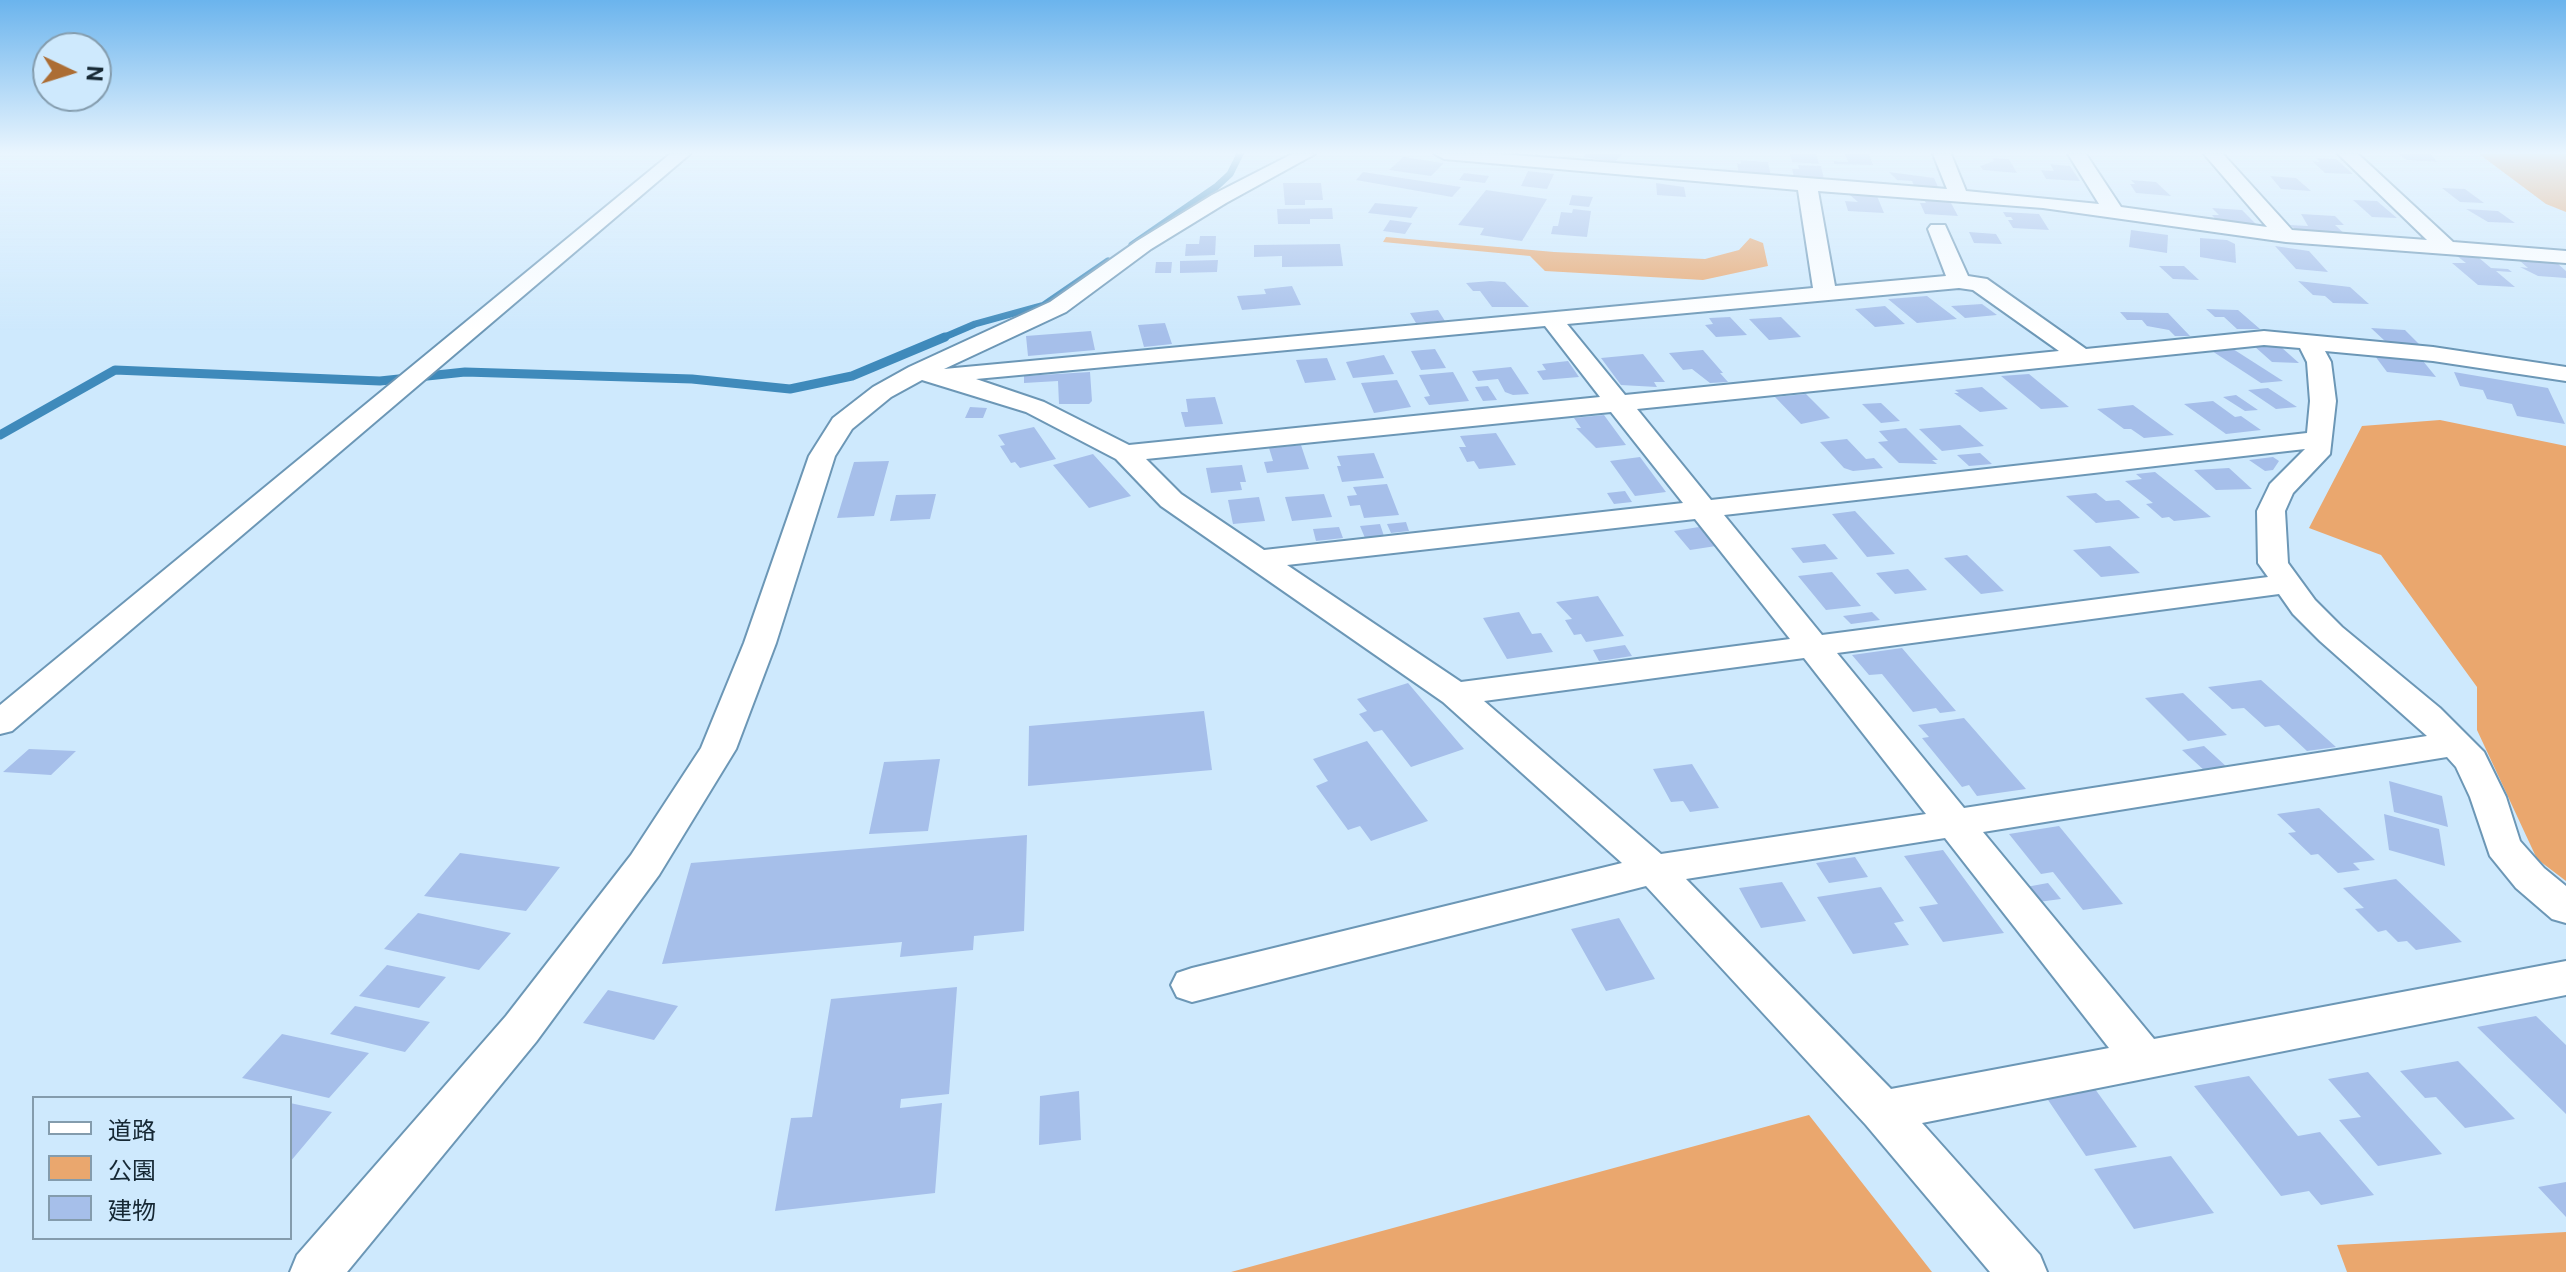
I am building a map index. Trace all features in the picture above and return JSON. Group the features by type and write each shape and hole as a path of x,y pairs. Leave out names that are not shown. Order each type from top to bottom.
{"street":[{"path":"0,723 610,213"},
{"path":"315,1272 521,1029 645,865 718,749 760,643 822,456 842,424 882,392 930,374 1058,307 1144,245 1196,213"},
{"path":"1812,213 1825,294"},
{"path":"2124,213 2286,236 2566,257"},
{"path":"2266,213 2286,236"},
{"path":"2410,213 2447,248"},
{"path":"1938,229 1959,281"},
{"path":"930,374 1959,281 1979,284 2081,356"},
{"path":"1551,319 2145,1061"},
{"path":"1125,453 2264,338 2433,354 2566,374"},
{"path":"2308,341 2319,362 2323,401 2320,439 2317,454 2280,490 2271,511 2273,563 2285,584 2331,634 2428,716 2471,761 2488,797 2503,846 2530,878 2566,908"},
{"path":"930,374 1035,407 1125,453 1171,500 1455,694 1654,870 1882,1111 2022,1272"},
{"path":"1256,560 2320,439"},
{"path":"1455,694 2285,584"},
{"path":"1192,985 1654,870 2455,744"},
{"path":"1882,1111 2566,978"}],"green space":[{"path":"1386,237 1554,252 1705,259 1739,250 1750,238 1763,243 1768,266 1703,280 1545,271 1530,256 1383,242"},
{"path":"2440,420 2566,446 2566,881 2537,859 2477,730 2477,687 2381,555 2309,528 2362,426"},
{"path":"1809,1115 1932,1272 1231,1272"},
{"path":"2566,1232 2566,1272 2347,1272 2337,1245"}],"building":[{"path":"1277,213 1332,213 1333,219 1310,219 1310,224 1278,224"},
{"path":"1371,213 1414,213 1411,218"},
{"path":"1467,213 1538,213 1522,241 1480,235 1484,228 1458,225"},
{"path":"1561,213 1591,213 1587,237 1551,234 1553,226 1558,226"},
{"path":"1957,213 1958,216 1925,214"},
{"path":"2004,213 2039,214 2049,230 2013,228 2008,220 2013,220"},
{"path":"2245,213 2257,225 2219,223 2212,215"},
{"path":"2368,213 2392,213 2397,218 2372,217"},
{"path":"2473,213 2501,213 2515,223 2488,222"},
{"path":"2301,214 2335,216 2344,225 2335,225 2346,235 2298,232 2290,225 2308,226"},
{"path":"1390,220 1412,223 1405,234 1383,231"},
{"path":"2131,230 2168,235 2167,253 2129,247"},
{"path":"1969,232 1996,234 2002,244 1974,243"},
{"path":"1200,236 1216,236 1215,255 1185,256 1186,244 1199,244"},
{"path":"2200,238 2227,240 2235,244 2236,263 2200,257"},
{"path":"1340,244 1343,266 1282,267 1282,256 1254,257 1254,245"},
{"path":"2275,246 2309,251 2328,272 2296,269"},
{"path":"2457,256 2478,257 2491,268 2508,269 2512,272 2496,271 2515,287 2478,285 2452,263 2466,263"},
{"path":"1218,260 1217,272 1180,273 1180,261"},
{"path":"2520,261 2557,263 2566,271 2566,278 2538,276 2520,267 2528,268"},
{"path":"1156,262 1172,262 1171,273 1155,273"},
{"path":"2159,266 2184,266 2199,280 2173,279"},
{"path":"2298,281 2350,287 2369,304 2333,303 2325,296 2313,295"},
{"path":"1505,282 1529,307 1492,307 1480,291 1473,291 1466,283"},
{"path":"1292,286 1301,305 1242,310 1237,296 1266,294 1264,289"},
{"path":"1927,296 1957,319 1917,323 1888,299"},
{"path":"1982,304 1997,315 1965,318 1951,306"},
{"path":"1885,306 1905,324 1875,327 1855,309"},
{"path":"2206,309 2238,310 2260,329 2237,329 2224,317 2215,317"},
{"path":"1438,310 1445,321 1416,323 1410,313"},
{"path":"2120,312 2168,313 2190,336 2175,336 2169,330 2147,326 2142,320 2127,320"},
{"path":"1730,317 1747,335 1716,337 1705,325 1713,324 1709,318"},
{"path":"1781,317 1801,337 1769,340 1749,319"},
{"path":"1165,323 1172,344 1144,347 1138,325"},
{"path":"2371,328 2405,330 2420,345 2386,342"},
{"path":"1091,331 1095,350 1028,356 1026,336"},
{"path":"2254,346 2281,347 2299,363 2272,362"},
{"path":"1435,349 1446,368 1421,370 1411,351"},
{"path":"2233,349 2283,381 2261,383 2212,351"},
{"path":"1703,350 1728,382 1710,383 1692,369 1683,370 1669,353"},
{"path":"1643,354 1665,382 1654,382 1657,387 1621,385 1601,358"},
{"path":"1384,355 1394,374 1353,378 1346,362"},
{"path":"2375,356 2423,361 2436,377 2387,372"},
{"path":"1327,358 1336,380 1305,383 1296,360"},
{"path":"1568,361 1579,377 1543,380 1537,371 1546,370 1542,364"},
{"path":"1511,367 1529,394 1505,392 1498,379 1478,381 1472,371"},
{"path":"1090,372 1092,401 1089,404 1059,404 1058,381 1024,383 1024,376"},
{"path":"1453,372 1469,401 1429,405 1424,397 1430,396 1419,375"},
{"path":"2454,372 2548,388 2565,424 2517,416 2512,404 2487,399 2483,390 2460,386"},
{"path":"2029,374 2069,407 2041,409 2001,376"},
{"path":"1397,380 1411,407 1374,413 1361,383"},
{"path":"1488,386 1497,400 1483,401 1475,387"},
{"path":"1982,387 2008,409 1980,412 1954,393 1959,393 1955,390"},
{"path":"2268,388 2297,407 2276,409 2248,390"},
{"path":"1806,394 1830,418 1801,424 1775,397"},
{"path":"2236,395 2258,410 2245,411 2223,397"},
{"path":"1215,397 1223,424 1185,427 1181,412 1188,412 1186,399"},
{"path":"2213,401 2261,430 2226,434 2184,404"},
{"path":"1881,403 1900,421 1881,423 1862,404"},
{"path":"2133,405 2174,435 2144,438 2131,429 2124,429 2097,409"},
{"path":"970,407 987,408 983,418 965,418"},
{"path":"1604,415 1626,445 1596,448 1576,428 1581,428 1574,418"},
{"path":"1960,425 1984,446 1942,451 1919,429"},
{"path":"1034,427 1056,459 1020,468 1015,462 1011,463 1000,446 1005,445 998,435"},
{"path":"1906,428 1938,460 1932,460 1937,464 1899,463 1878,442 1888,441 1879,431"},
{"path":"1496,433 1516,465 1479,469 1474,461 1467,462 1459,447 1466,447 1460,436"},
{"path":"1847,439 1866,459 1874,458 1883,468 1853,471 1844,468 1820,442"},
{"path":"1301,445 1309,469 1267,473 1264,462 1273,461 1269,448"},
{"path":"1374,453 1384,478 1342,482 1337,456"},
{"path":"1980,453 1992,464 1969,466 1957,455"},
{"path":"1093,454 1131,496 1089,508 1053,465"},
{"path":"1640,457 1666,492 1635,496 1610,461"},
{"path":"2273,457 2279,461 2273,470 2265,471 2249,460"},
{"path":"889,461 874,516 837,518 854,462"},
{"path":"1242,465 1246,482 1240,482 1242,490 1211,493 1206,468"},
{"path":"2229,468 2252,489 2216,490 2194,470"},
{"path":"2155,472 2211,517 2174,521 2169,517 2162,518 2146,504 2153,503 2125,481 2142,479 2136,474"},
{"path":"1387,484 1399,515 1364,518 1360,505 1350,506 1347,496 1357,495 1353,487"},
{"path":"1625,491 1632,502 1614,504 1607,493"},
{"path":"2096,493 2106,501 2119,500 2140,518 2096,523 2066,496"},
{"path":"936,494 930,519 890,521 896,495"},
{"path":"1324,494 1332,517 1292,521 1285,497"},
{"path":"1259,497 1265,521 1233,524 1228,500"},
{"path":"1855,511 1895,554 1867,557 1832,514"},
{"path":"1406,522 1409,531 1391,533 1387,524"},
{"path":"1380,524 1384,536 1365,538 1360,526"},
{"path":"1339,527 1343,538 1316,541 1313,529"},
{"path":"1699,527 1716,546 1690,550 1674,531"},
{"path":"1825,544 1838,559 1803,563 1791,548"},
{"path":"2110,546 2140,573 2101,577 2073,550"},
{"path":"1967,555 2004,591 1981,594 1944,558"},
{"path":"1908,569 1927,590 1895,594 1876,573"},
{"path":"1832,572 1861,606 1826,610 1798,576"},
{"path":"1598,596 1624,636 1586,642 1581,634 1574,635 1565,620 1572,619 1556,602"},
{"path":"1519,612 1532,634 1541,633 1553,652 1507,659 1483,618"},
{"path":"1872,612 1880,620 1851,624 1843,616"},
{"path":"1625,645 1632,656 1599,661 1593,650"},
{"path":"1902,648 1956,711 1940,713 1936,708 1913,712 1882,674 1869,675 1852,655"},
{"path":"2261,680 2336,747 2307,751 2279,725 2265,727 2244,708 2232,709 2208,687"},
{"path":"1408,683 1464,749 1411,767 1382,730 1374,732 1359,714 1367,711 1357,699"},
{"path":"2183,693 2227,735 2188,741 2145,698"},
{"path":"1204,711 1212,770 1028,786 1029,726"},
{"path":"1964,718 2026,789 1977,796 1969,785 1962,787 1922,738 1929,737 1918,725"},
{"path":"1367,741 1428,821 1371,841 1360,826 1348,830 1316,786 1328,781 1313,759"},
{"path":"2204,746 2228,768 2205,771 2182,750"},
{"path":"29,749 76,751 51,775 3,772"},
{"path":"940,759 928,831 869,834 884,762"},
{"path":"1692,764 1719,808 1690,812 1683,801 1671,802 1653,769"},
{"path":"2389,781 2442,796 2448,827 2394,812"},
{"path":"2319,808 2375,860 2353,863 2360,870 2338,873 2318,854 2311,855 2288,833 2296,832 2277,814"},
{"path":"2384,814 2439,829 2445,866 2389,850"},
{"path":"2059,826 2123,904 2083,910 2053,872 2041,874 2009,834"},
{"path":"1027,835 1024,931 974,936 973,950 900,957 902,942 662,964 691,863"},
{"path":"1943,850 2004,933 1943,942 1919,907 1938,904 1904,856"},
{"path":"460,853 560,867 526,911 424,896"},
{"path":"1855,857 1868,877 1829,883 1816,863"},
{"path":"2396,879 2462,942 2416,950 2407,941 2398,942 2386,930 2378,932 2355,909 2364,908 2343,888"},
{"path":"1782,882 1806,921 1761,928 1739,888"},
{"path":"2048,883 2061,899 2038,902 2026,887"},
{"path":"1881,887 1904,921 1894,923 1909,945 1853,954 1817,897"},
{"path":"418,913 511,933 479,970 384,949"},
{"path":"1619,918 1655,979 1606,991 1571,929"},
{"path":"387,965 446,977 419,1008 359,996"},
{"path":"957,987 949,1094 901,1099 900,1108 942,1103 935,1193 775,1211 791,1118 812,1117 831,999"},
{"path":"608,990 678,1006 654,1040 583,1023"},
{"path":"355,1006 430,1022 405,1052 330,1034"},
{"path":"2536,1016 2566,1045 2566,1114 2477,1027"},
{"path":"282,1034 369,1053 329,1098 242,1078"},
{"path":"2458,1061 2515,1119 2465,1128 2436,1097 2425,1098 2400,1071"},
{"path":"2368,1072 2442,1154 2378,1166 2339,1120 2361,1117 2328,1079"},
{"path":"2249,1076 2298,1136 2320,1132 2374,1195 2321,1205 2309,1191 2281,1196 2194,1086"},
{"path":"2095,1089 2137,1147 2086,1156 2046,1097"},
{"path":"1079,1091 1081,1140 1039,1145 1040,1096"},
{"path":"292,1103 332,1112 292,1160"},
{"path":"2171,1156 2214,1213 2134,1229 2094,1169"},
{"path":"2566,1182 2566,1217 2538,1187"}],"waterway":[{"path":"1132,245 1178,213"},
{"path":"940,339 975,324 1044,305 1108,261"},
{"path":"0,435 115,370 380,381 465,372 692,379 790,389 852,376 945,337"}]}
